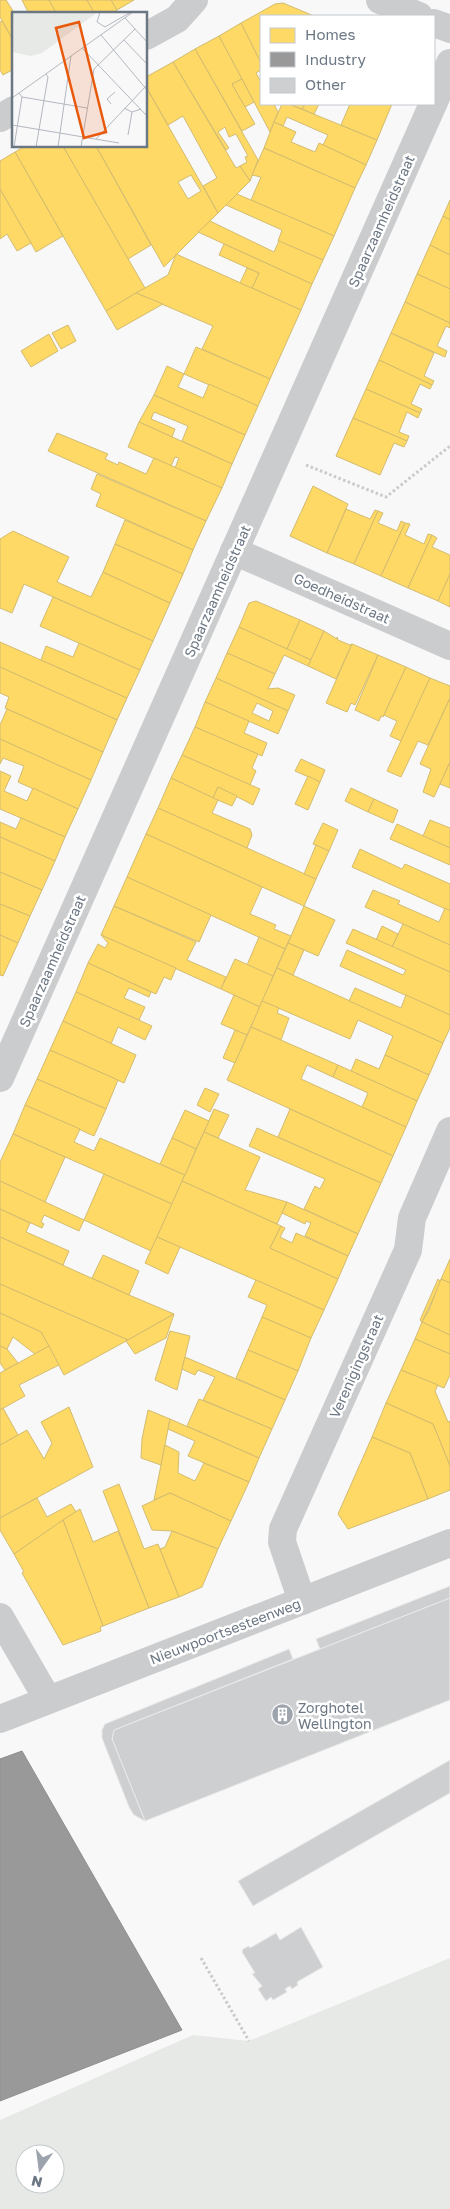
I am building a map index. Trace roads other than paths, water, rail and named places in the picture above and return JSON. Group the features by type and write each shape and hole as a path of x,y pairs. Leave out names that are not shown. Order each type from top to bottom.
{"street":[{"path":"148,35 176,19 194,0"},
{"path":"380,0 417,15"},
{"path":"435,23 450,30"},
{"name":"Spaarzaamheidstraat","path":"435,98 450,62"},
{"name":"Spaarzaamheidstraat","path":"0,1078 432,105"},
{"path":"0,118 12,111"},
{"name":"Goedheidstraat","path":"234,551 450,646"},
{"name":"Verenigingstraat","path":"302,1601 282,1542 283,1529 408,1250 412,1218 450,1131"},
{"name":"Nieuwpoortsesteenweg","path":"0,1719 450,1543"},
{"path":"0,1617 48,1700"}],"place":[{"name":"Zorghotel Wellington","path":"282,1715"}]}
